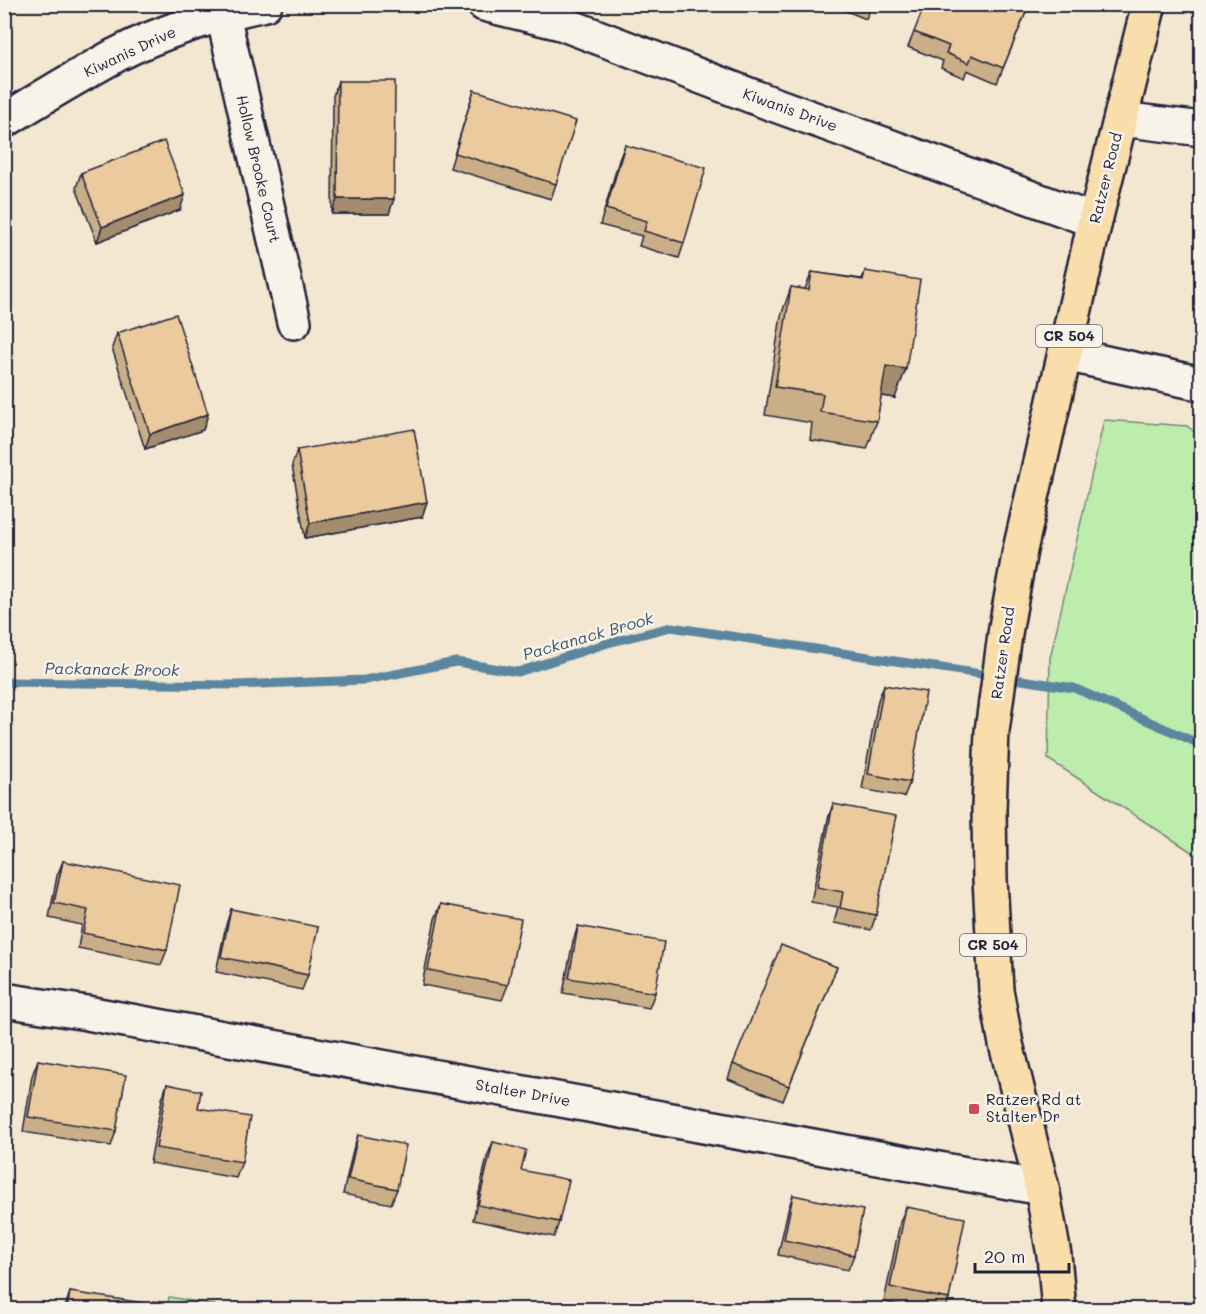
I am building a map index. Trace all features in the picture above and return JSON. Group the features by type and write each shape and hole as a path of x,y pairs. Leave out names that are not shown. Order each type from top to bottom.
{"main road":[{"name":"Ratzer Road","path":"1059,1310 1054,1255 1042,1188 1006,1044 996,990 990,879 989,809 992,731 1006,627 1020,550 1095,221 1149,4"}],"street":[{"name":"Kiwanis Drive","path":"4,121 118,54 179,28 265,4"},
{"name":"Kiwanis Drive","path":"484,4 561,23 770,103 1095,221"},
{"name":"Hollow Brooke Court","path":"223,15 294,322"},
{"path":"1121,119 1202,129"},
{"path":"1065,354 1202,384"},
{"name":"Stalter Drive","path":"4,1000 87,1013 1042,1188"}],"green space":[{"path":"1104,420 1187,426 1201,437 1201,858 1048,759 1050,658"},
{"path":"169,1297 215,1305 214,1309 167,1309"}],"building":[{"path":"925,4 995,4 1002,7 1003,4 1029,5 1003,68 972,55 969,63 946,53 949,46 914,32"},
{"path":"338,81 395,81 394,199 337,199"},
{"path":"474,90 576,121 556,184 455,153"},
{"path":"164,141 185,195 102,227 81,173"},
{"path":"625,145 706,168 684,243 644,231 647,221 606,209"},
{"path":"865,271 920,280 906,369 886,366 877,421 820,412 823,394 775,387 791,287 809,290 812,272 863,280"},
{"path":"176,314 208,414 150,434 117,333"},
{"path":"414,429 427,502 310,523 297,450"},
{"path":"884,685 926,692 910,782 868,774"},
{"path":"833,804 896,816 876,915 840,908 843,892 817,887"},
{"path":"63,861 180,885 167,950 83,933 88,910 54,903"},
{"path":"441,904 521,919 508,985 428,970"},
{"path":"231,909 318,927 308,975 221,957"},
{"path":"578,926 664,942 655,993 569,978"},
{"path":"781,945 837,967 789,1086 733,1064"},
{"path":"38,1060 126,1075 116,1131 28,1117"},
{"path":"167,1084 201,1091 198,1108 250,1117 242,1162 156,1148"},
{"path":"358,1135 406,1145 397,1189 348,1179"},
{"path":"493,1142 526,1150 521,1170 569,1180 559,1222 478,1205"},
{"path":"793,1195 863,1210 854,1255 784,1240"},
{"path":"906,1207 965,1218 949,1299 890,1287"},
{"path":"70,1292 157,1305 156,1310 67,1310"}],"waterway":[{"name":"Packanack Brook","path":"4,682 235,685 365,680 456,662 518,672 608,643 671,627 1074,688 1202,745"}],"place":[{"name":"Ratzer Rd at Stalter Dr","path":"974,1109"}]}
